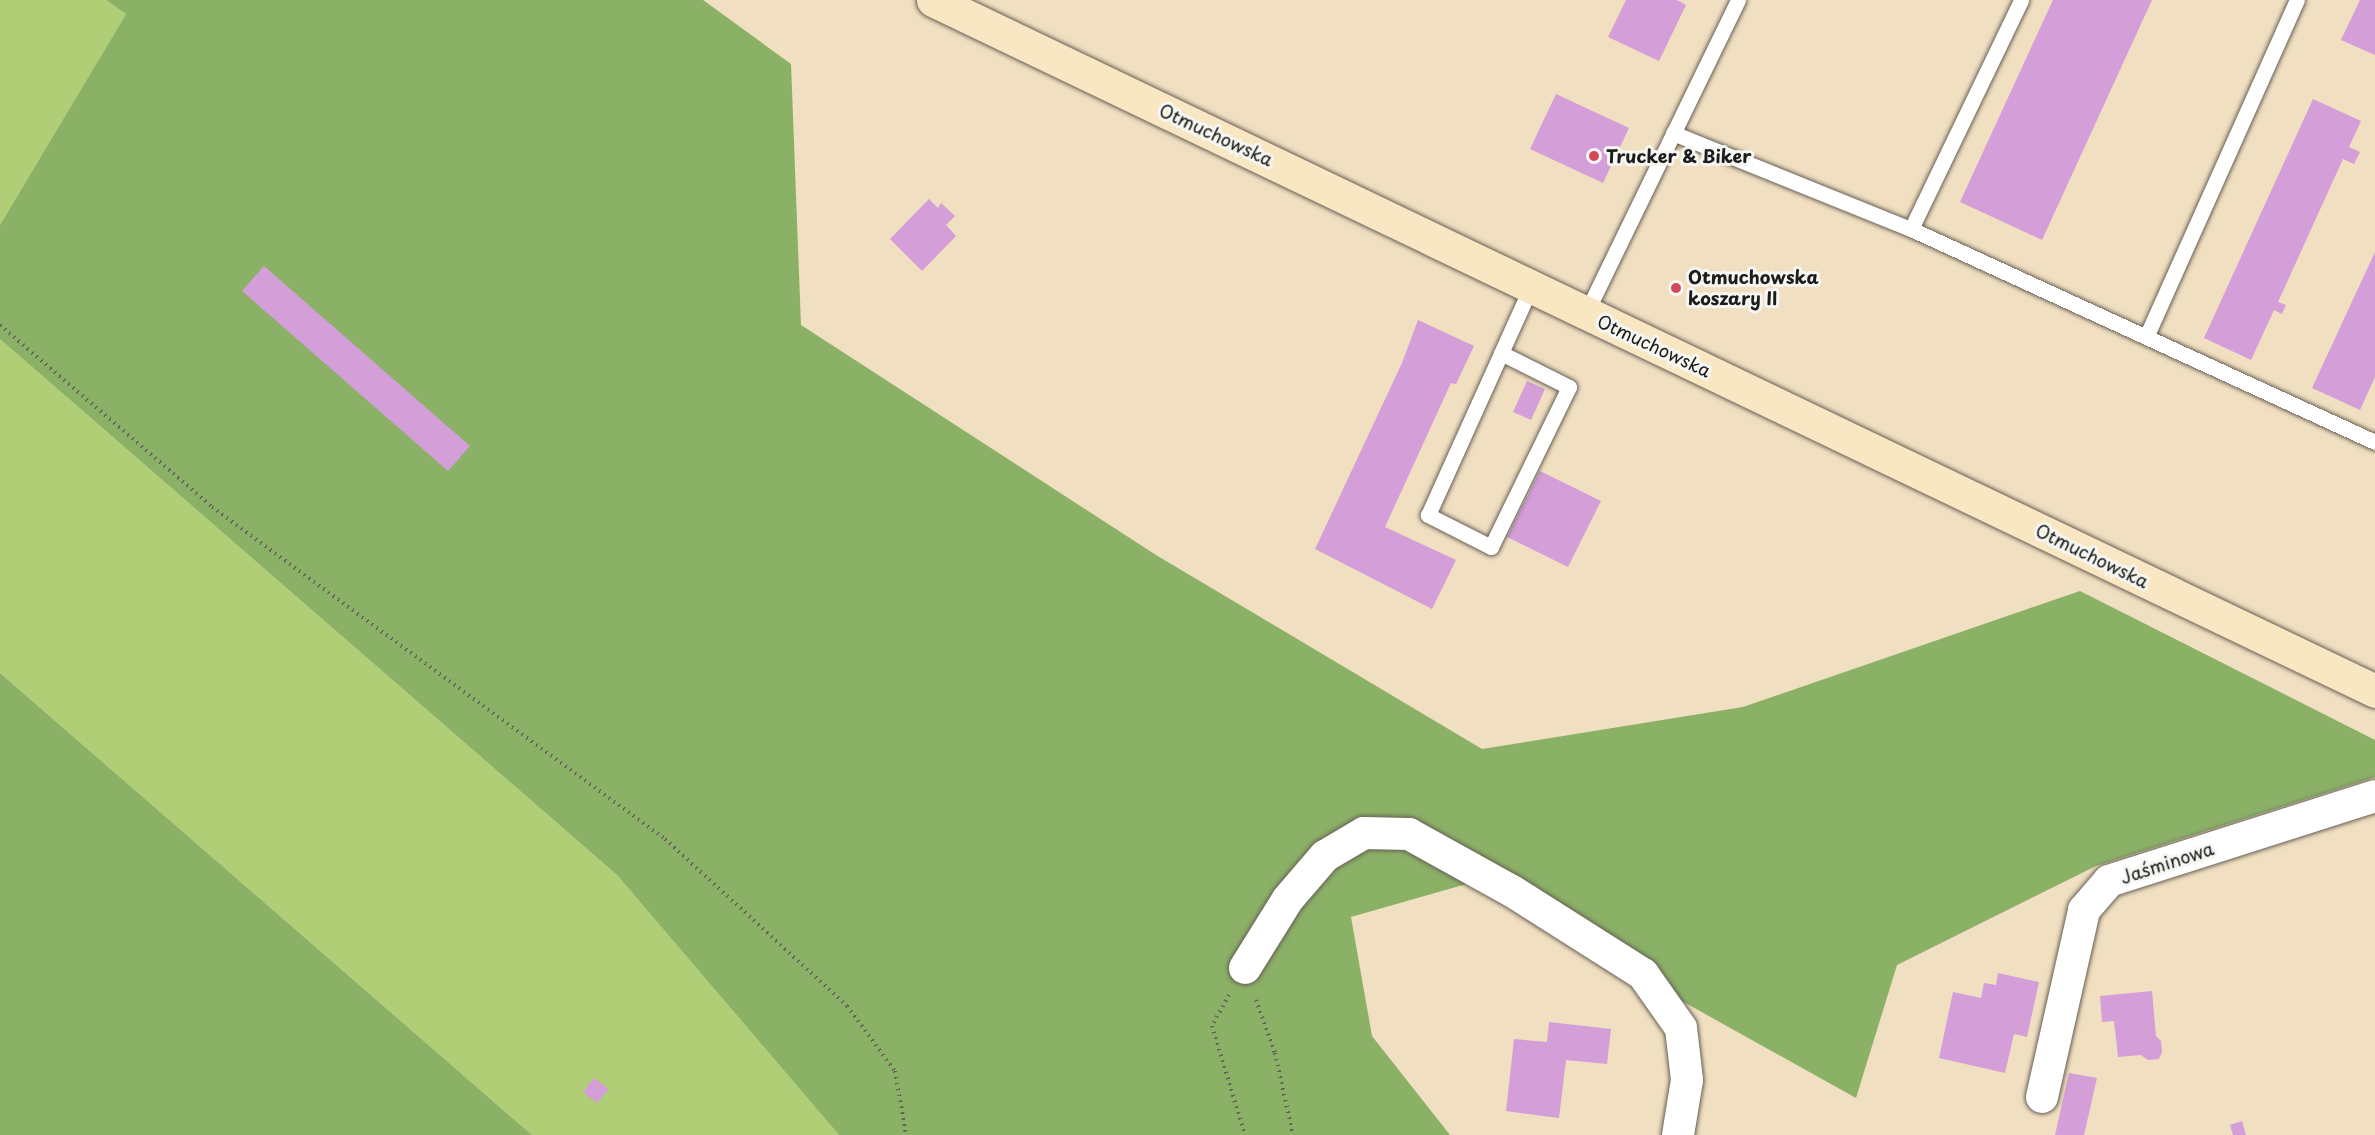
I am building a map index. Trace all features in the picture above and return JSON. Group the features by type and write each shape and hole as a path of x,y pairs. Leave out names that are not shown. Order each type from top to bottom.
{"main road":[{"name":"Otmuchowska","path":"933,0 2375,691"}],"street":[{"name":"Jaśminowa","path":"2042,1097 2084,910 2109,881 2375,796"},
{"path":"1245,968 1288,899 1325,856 1364,833 1409,834 1512,891 1643,974 1681,1028 1687,1080 1678,1135"}],"lane":[{"path":"1586,314 1738,0"},
{"path":"1911,228 2021,0"},
{"path":"2147,335 2297,0"},
{"path":"1672,133 1911,228 2375,442"},
{"path":"1501,353 1569,387 1491,547 1428,515 1531,286"}],"path":[{"path":"0,325 212,507 664,839 847,1006 895,1071 906,1135"},
{"path":"1245,968 1212,1026 1245,1135"},
{"path":"1245,968 1275,1053 1293,1135"}],"green space":[{"path":"0,0 106,0 126,14 0,225"},
{"path":"106,0 703,0 791,64 801,325 1156,555 1482,749 1743,707 2080,591 2375,740 2375,777 2096,866 1897,965 1856,1098 1470,883 1351,917 1372,1036 1450,1135 839,1135 617,875 0,339 0,225 126,14"},
{"path":"0,339 617,875 839,1135 532,1135 0,673"},
{"path":"0,673 532,1135 0,1135"}],"building":[{"path":"1626,0 1677,0 1686,5 1659,61 1608,37"},
{"path":"2053,0 2152,0 2042,240 1960,202"},
{"path":"2360,0 2375,0 2375,55 2341,40"},
{"path":"1556,94 1629,128 1603,183 1530,149"},
{"path":"2313,99 2361,121 2349,147 2360,152 2354,164 2343,159 2278,302 2286,305 2282,314 2274,310 2251,360 2204,338"},
{"path":"929,199 938,208 941,203 955,216 946,225 956,236 922,271 890,239"},
{"path":"2375,252 2375,377 2360,410 2312,388"},
{"path":"264,266 470,446 448,471 242,291"},
{"path":"1418,320 1474,346 1456,384 1451,383 1385,527 1456,560 1432,609 1315,549 1402,363"},
{"path":"1527,381 1545,389 1531,420 1513,412"},
{"path":"1540,471 1601,501 1568,567 1507,537"},
{"path":"1998,973 2039,982 2027,1037 2014,1034 2005,1073 1939,1058 1953,992 1981,998 1984,983 1996,985"},
{"path":"2152,991 2156,1036 2161,1041 2162,1052 2159,1059 2148,1060 2141,1055 2118,1057 2114,1021 2102,1022 2100,996"},
{"path":"1549,1022 1611,1029 1607,1064 1566,1060 1559,1118 1506,1111 1514,1039 1547,1042"},
{"path":"2069,1073 2097,1078 2084,1135 2055,1135"},
{"path":"594,1078 609,1089 597,1103 583,1092"},
{"path":"2242,1121 2246,1135 2233,1135 2230,1125"}],"place":[{"name":"Trucker & Biker","path":"1594,156"},
{"name":"Otmuchowska koszary II","path":"1676,288"}]}
